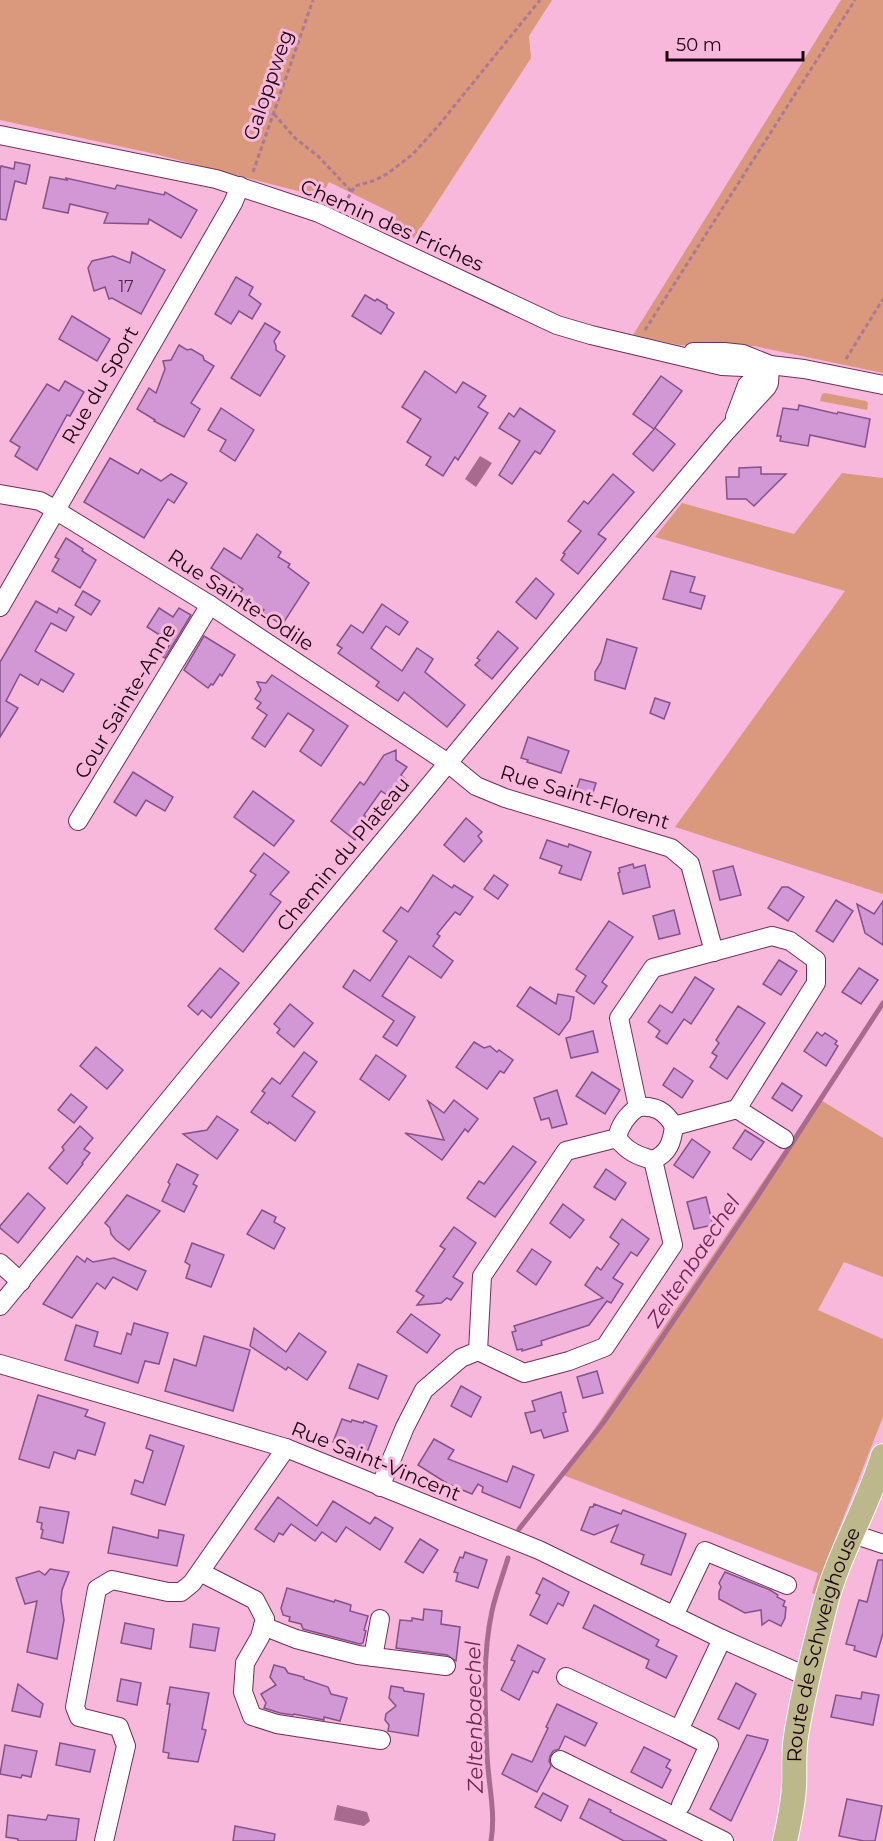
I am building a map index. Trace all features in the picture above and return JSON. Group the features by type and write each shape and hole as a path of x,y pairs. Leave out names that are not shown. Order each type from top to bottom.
{"main road":[{"name":"Route de Schweighouse","path":"785,1841 794,1785 796,1736 831,1582 853,1534 877,1492 883,1456"}],"street":[{"name":"Chemin des Friches","path":"0,135 245,183 337,221 557,325 591,335 647,349 743,354 770,365 804,369 883,385"},
{"name":"Rue du Sport","path":"0,607 245,183"},
{"name":"Chemin du Plateau","path":"0,1306 204,1057 724,434 738,412 747,385 770,365"},
{"name":"Rue Sainte-Odile","path":"0,494 40,501 55,510 210,605 448,764"},
{"name":"Cour Sainte-Anne","path":"78,821 210,605"},
{"name":"Rue Saint-Florent","path":"448,764 476,786 505,798 672,848 690,864 714,952"},
{"path":"638,1107 619,1017 653,968 772,936 790,941 816,960 816,983 737,1109 674,1126"},
{"path":"647,1106 659,1109 668,1116 674,1126 672,1141 662,1156 653,1160 640,1157 625,1148 617,1138 619,1128 630,1113 638,1107 647,1106"},
{"path":"737,1109 784,1139"},
{"path":"478,1351 482,1276 566,1151 617,1138"},
{"path":"380,1487 405,1427 424,1390 461,1358 478,1351 524,1373 569,1361 605,1347 673,1245 653,1160"},
{"path":"0,1263 21,1281"},
{"name":"Rue Saint-Vincent","path":"0,1364 286,1448 539,1550 722,1639 808,1677"},
{"path":"104,1841 126,1746 120,1727 79,1717 75,1707 97,1589 112,1580 168,1592 181,1592 192,1583 286,1448"},
{"path":"853,1534 883,1544"},
{"path":"674,1616 705,1551 787,1585"},
{"path":"200,1572 255,1600 265,1619 260,1637 245,1663 243,1692 252,1716 277,1724 381,1740"},
{"path":"373,1657 380,1619"},
{"path":"263,1626 296,1639 358,1655 446,1666"},
{"path":"679,1730 722,1639"},
{"path":"566,1677 709,1745 681,1805"},
{"path":"560,1760 724,1841"}],"path":[{"name":"Galoppweg","path":"245,183 273,114 314,0"},
{"path":"337,221 351,191 357,184 373,181 387,174 413,154 540,0"},
{"path":"647,349 645,328 855,0"},
{"path":"273,114 351,191"},
{"path":"835,375 883,299"}],"shaded area":[{"path":"0,0 552,0 529,36 531,58 414,238 387,225 392,213 329,182 321,197 155,154 0,120"},
{"path":"841,0 883,0 883,373 754,346 679,345 633,335"},
{"path":"822,394 866,401 867,410 820,401"},
{"path":"480,456 492,463 476,487 465,479"},
{"path":"842,473 883,478 883,894 675,827 845,591 655,537 682,503 794,534"},
{"path":"819,1099 883,1138 883,1277 844,1262 818,1310 883,1339 883,1417 832,1547 817,1595 812,1593 818,1573 563,1475"},
{"path":"337,1805 367,1812 370,1821 364,1826 334,1820"}],"building":[{"path":"15,162 30,165 26,184 15,181 6,220 0,219 1,166 14,169"},
{"path":"50,177 67,180 66,178 115,189 117,185 164,195 165,192 197,210 181,238 149,219 148,224 104,223 108,213 70,204 68,213 43,208"},
{"path":"132,252 165,270 141,314 112,298 109,299 105,287 94,291 88,268 92,261 113,256 130,263"},
{"path":"236,277 253,287 249,295 261,304 252,319 239,311 231,324 215,314"},
{"path":"365,295 387,305 387,308 394,313 381,334 352,316"},
{"path":"72,316 110,339 97,361 59,339"},
{"path":"265,323 280,332 274,341 276,350 285,356 260,396 231,378"},
{"path":"179,345 203,356 204,360 214,366 191,403 200,409 184,437 137,409 149,388 156,393 165,369 163,361 171,360"},
{"path":"425,371 456,393 463,382 486,396 478,407 488,413 458,460 455,457 443,476 426,465 431,457 407,442 421,419 402,407"},
{"path":"661,376 682,391 654,429 633,414"},
{"path":"65,381 84,392 70,416 67,415 37,470 15,456 20,447 10,441 47,384 59,391"},
{"path":"799,405 870,419 865,447 810,435 808,446 780,441 781,436 777,436 783,408 798,410"},
{"path":"221,408 254,430 235,461 220,451 226,440 208,430"},
{"path":"520,408 555,431 540,454 535,451 512,484 499,475 520,441 499,428 509,413 514,417"},
{"path":"655,428 675,444 653,471 633,454"},
{"path":"110,458 138,474 141,469 161,481 171,474 187,483 174,503 168,499 144,538 84,502"},
{"path":"761,467 761,474 786,474 754,506 746,499 727,499 726,477 739,477 739,468"},
{"path":"613,474 634,492 598,534 606,539 578,574 561,560 565,554 563,553 581,531 568,521 584,501 588,504"},
{"path":"257,534 281,552 278,557 290,564 288,567 309,583 282,625 239,594 243,589 211,568 224,548 241,559"},
{"path":"66,538 96,560 80,588 52,571 59,559 55,557"},
{"path":"671,571 695,577 690,592 705,596 701,609 663,599"},
{"path":"536,578 554,594 536,619 516,602"},
{"path":"83,591 100,601 91,615 75,605"},
{"path":"36,601 57,613 59,608 74,617 66,631 51,623 35,651 74,674 63,692 41,679 38,685 20,674 6,701 18,708 0,737 0,662"},
{"path":"382,604 408,622 399,635 386,626 371,648 402,671 417,648 433,659 425,672 465,705 447,727 404,692 398,701 376,686 379,682 338,653 342,648 337,645 351,625 363,633"},
{"path":"159,608 173,617 179,608 191,615 165,658 163,657 171,642 147,627"},
{"path":"498,631 518,648 492,679 475,665 480,660 477,658"},
{"path":"204,636 235,655 222,676 220,674 213,685 211,684 208,688 184,670"},
{"path":"607,639 637,648 625,689 595,680 595,672 601,662"},
{"path":"272,675 348,726 321,766 300,751 314,730 288,713 265,747 252,738 267,715 257,708 261,703 255,699 261,690 257,682 266,683"},
{"path":"655,698 670,703 664,719 650,713"},
{"path":"528,737 569,751 561,773 521,758"},
{"path":"396,750 396,760 407,767 401,775 405,779 390,797 381,791 364,815 370,820 355,840 331,821 360,782 364,785 384,755"},
{"path":"133,772 173,797 165,811 146,800 136,816 114,802"},
{"path":"580,779 596,783 591,799 575,794"},
{"path":"253,791 294,821 274,846 234,817"},
{"path":"466,818 482,832 478,836 482,841 464,862 444,845"},
{"path":"547,840 568,847 569,844 591,852 581,880 559,873 562,866 540,858"},
{"path":"264,853 289,872 270,894 281,902 243,952 215,929 256,875 250,871"},
{"path":"633,864 634,868 645,865 650,887 623,894 619,868"},
{"path":"733,866 741,895 720,900 713,871"},
{"path":"433,875 452,888 454,885 473,897 460,915 455,912 437,934 440,936 433,946 453,961 441,978 409,956 382,996 415,1017 397,1046 383,1037 394,1021 343,987 354,970 370,981 397,941 383,931 401,907 408,912"},
{"path":"494,875 508,885 498,899 484,889"},
{"path":"782,887 788,887 804,897 788,921 768,908"},
{"path":"836,900 853,911 833,942 816,931"},
{"path":"883,901 883,945 865,933 857,904 874,914"},
{"path":"674,910 680,934 659,939 653,916"},
{"path":"609,921 633,937 602,982 607,986 594,1004 576,991 586,976 576,969"},
{"path":"779,960 797,971 781,995 763,984"},
{"path":"220,968 239,983 211,1018 202,1010 198,1015 188,1006"},
{"path":"859,968 878,980 861,1004 842,992"},
{"path":"695,977 714,989 691,1024 684,1019 667,1044 656,1037 660,1031 648,1022 660,1005 672,1013"},
{"path":"530,987 556,1004 558,994 574,997 570,1020 559,1035 517,1006"},
{"path":"290,1004 313,1023 294,1047 277,1033 280,1029 274,1024"},
{"path":"738,1006 765,1023 727,1079 710,1067 717,1056 712,1053 719,1043 716,1040"},
{"path":"593,1031 598,1052 571,1058 566,1038"},
{"path":"817,1032 822,1036 825,1033 837,1041 835,1044 838,1046 826,1066 804,1051"},
{"path":"474,1042 484,1048 490,1046 497,1052 499,1050 513,1060 504,1073 500,1071 487,1089 456,1067"},
{"path":"96,1047 123,1070 107,1089 80,1066"},
{"path":"304,1052 317,1062 292,1096 315,1112 295,1141 251,1112 265,1093 262,1091 272,1078 280,1084"},
{"path":"376,1055 406,1076 389,1100 360,1079"},
{"path":"674,1068 693,1081 682,1098 663,1085"},
{"path":"592,1072 620,1090 605,1114 576,1096"},
{"path":"782,1083 802,1096 792,1111 772,1098"},
{"path":"557,1090 567,1124 552,1128 549,1118 541,1120 534,1098"},
{"path":"71,1094 87,1107 74,1123 58,1110"},
{"path":"454,1100 478,1119 468,1132 465,1129 442,1160 405,1133 444,1140 428,1101 444,1113"},
{"path":"217,1116 238,1130 217,1159 183,1134 207,1130"},
{"path":"80,1126 93,1138 84,1149 90,1153 67,1184 49,1168 64,1150 62,1147"},
{"path":"745,1130 764,1142 751,1160 733,1148"},
{"path":"692,1139 710,1152 693,1178 674,1165"},
{"path":"513,1146 536,1162 495,1217 467,1198 479,1181 484,1184"},
{"path":"177,1164 198,1175 193,1184 197,1186 184,1212 162,1201"},
{"path":"606,1169 626,1183 615,1200 594,1187"},
{"path":"28,1193 45,1208 18,1243 0,1226"},
{"path":"127,1195 160,1211 129,1250 116,1240 105,1223"},
{"path":"706,1197 713,1225 694,1229 687,1202"},
{"path":"563,1204 584,1220 570,1238 550,1223"},
{"path":"262,1210 276,1217 274,1222 285,1228 274,1249 247,1234"},
{"path":"622,1219 649,1239 637,1256 631,1252 613,1278 623,1284 611,1303 607,1301 589,1325 541,1341 542,1345 522,1351 522,1349 517,1350 512,1332 516,1331 514,1326 603,1298 585,1285 597,1267 601,1270 619,1244 610,1237"},
{"path":"454,1227 476,1243 453,1277 463,1283 451,1300 447,1298 441,1303 417,1305 424,1296 416,1291 445,1249 440,1246"},
{"path":"192,1243 224,1255 211,1287 186,1278 190,1265 185,1262"},
{"path":"532,1249 551,1262 536,1285 517,1271"},
{"path":"77,1256 85,1262 87,1258 93,1262 114,1258 146,1271 137,1290 113,1277 105,1289 97,1283 72,1318 43,1304"},
{"path":"411,1314 440,1335 427,1353 397,1332"},
{"path":"134,1323 168,1333 159,1364 145,1361 138,1383 65,1360 76,1325 98,1332 94,1346 121,1354 127,1333 131,1335"},
{"path":"254,1328 286,1352 299,1333 326,1352 307,1380 288,1367 286,1370 250,1346"},
{"path":"204,1336 250,1350 233,1411 165,1391 174,1359 196,1366"},
{"path":"358,1364 387,1376 378,1399 349,1388"},
{"path":"597,1371 603,1393 583,1398 577,1377"},
{"path":"461,1386 481,1397 471,1417 451,1406"},
{"path":"561,1392 568,1431 544,1438 541,1430 531,1433 525,1413 535,1411 532,1401"},
{"path":"38,1395 88,1410 85,1416 105,1423 95,1455 78,1450 75,1459 54,1452 49,1468 19,1459"},
{"path":"342,1419 351,1422 352,1420 363,1423 364,1421 377,1426 366,1455 333,1442"},
{"path":"150,1435 184,1446 165,1505 131,1494 135,1480 143,1483 153,1451 146,1448"},
{"path":"434,1439 454,1450 448,1459 507,1482 513,1466 534,1475 520,1508 482,1492 483,1487 478,1484 472,1494 448,1484 418,1465"},
{"path":"278,1497 317,1526 333,1501 370,1524 375,1517 393,1528 380,1550 346,1527 336,1542 322,1532 315,1541 291,1524 283,1535 279,1533 274,1542 255,1529"},
{"path":"594,1504 621,1514 623,1510 686,1534 671,1575 641,1564 644,1555 611,1542 618,1525 594,1535 581,1530 590,1507"},
{"path":"40,1507 69,1512 63,1543 41,1538 42,1523 37,1522"},
{"path":"113,1527 158,1538 159,1530 184,1535 177,1566 108,1553"},
{"path":"420,1539 438,1550 423,1573 405,1562"},
{"path":"465,1552 487,1560 478,1588 456,1581 458,1573 454,1572 460,1557 463,1558"},
{"path":"878,1560 883,1560 883,1633 876,1657 854,1650 855,1646 846,1644 859,1600 867,1602"},
{"path":"50,1569 69,1572 62,1590 64,1620 57,1659 27,1652 37,1601 25,1604 16,1578 39,1571 45,1575"},
{"path":"725,1572 770,1590 785,1601 783,1606 786,1607 785,1618 781,1626 769,1620 762,1625 761,1610 745,1613 719,1599 721,1587 719,1583"},
{"path":"543,1578 569,1592 563,1606 558,1603 547,1624 530,1615 540,1595 536,1593"},
{"path":"287,1588 351,1605 350,1611 368,1616 363,1643 303,1629 301,1624 289,1621 290,1617 283,1615 281,1608"},
{"path":"594,1605 659,1640 656,1646 677,1656 666,1678 646,1668 649,1660 583,1628"},
{"path":"424,1609 442,1611 441,1624 460,1627 456,1661 447,1655 396,1648 400,1620 412,1621 412,1618 423,1620"},
{"path":"125,1623 154,1629 151,1649 121,1643"},
{"path":"193,1624 219,1628 215,1651 190,1647"},
{"path":"518,1645 545,1659 538,1673 533,1671 519,1700 501,1690 515,1661 511,1660"},
{"path":"274,1665 285,1668 288,1673 328,1687 331,1694 347,1698 340,1721 324,1717 324,1720 280,1713 264,1708 266,1703 261,1694 276,1685 270,1677"},
{"path":"121,1679 141,1683 137,1705 117,1701"},
{"path":"736,1683 756,1694 739,1729 718,1719"},
{"path":"18,1684 43,1704 40,1717 12,1711"},
{"path":"391,1686 424,1694 418,1736 388,1731 386,1714 396,1706 389,1698"},
{"path":"170,1687 209,1693 202,1729 206,1730 198,1762 168,1758 169,1753 163,1752 170,1704 167,1704"},
{"path":"862,1692 879,1695 873,1725 831,1717 836,1695 861,1699"},
{"path":"557,1704 597,1723 585,1746 565,1736 559,1749 553,1751 550,1756 551,1766 537,1792 502,1774 512,1754 532,1762"},
{"path":"747,1735 768,1740 731,1821 710,1809"},
{"path":"60,1743 95,1750 90,1772 56,1765"},
{"path":"5,1745 37,1751 31,1777 22,1775 21,1778 0,1774"},
{"path":"644,1747 670,1760 666,1767 671,1770 662,1788 631,1772"},
{"path":"543,1793 568,1806 561,1821 535,1807"},
{"path":"589,1799 667,1841 624,1841 580,1818"},
{"path":"847,1799 882,1806 875,1841 839,1836"},
{"path":"8,1815 46,1820 48,1815 79,1819 76,1841 18,1841 18,1839 6,1837"},
{"path":"235,1826 275,1834 274,1841 233,1841"}],"waterway":[{"name":"Zeltenbaechel","path":"519,1529 603,1423 653,1351 757,1197 883,1003"},
{"name":"Zeltenbaechel","path":"491,1841 493,1819 487,1754 485,1664 492,1611 508,1558"}]}
